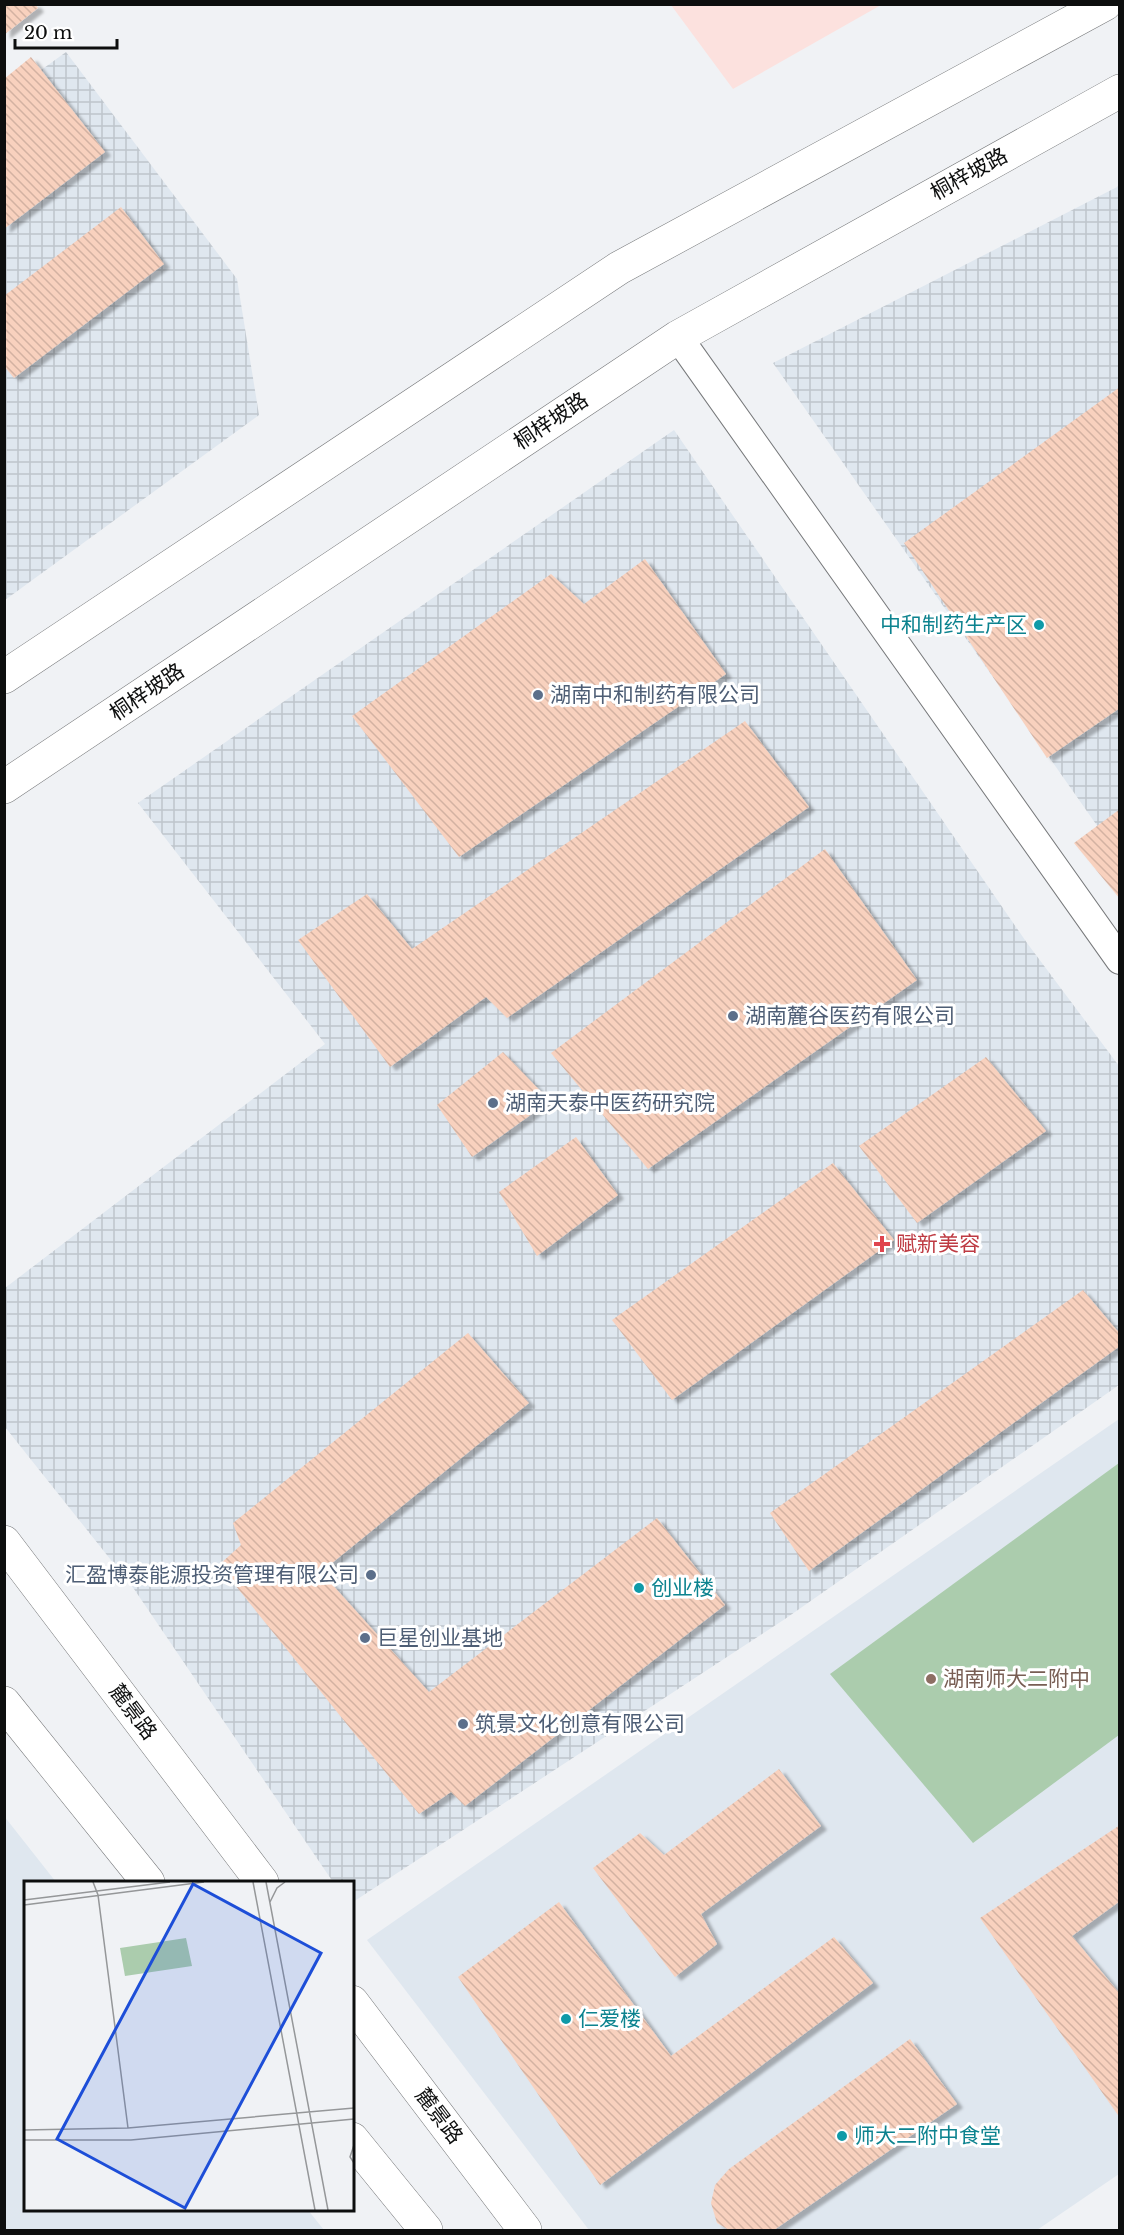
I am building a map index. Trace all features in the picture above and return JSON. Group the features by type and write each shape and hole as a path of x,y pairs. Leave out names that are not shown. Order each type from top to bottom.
{"main road":[{"path":"4,677 619,268 1105,4"},
{"name":"桐梓坡路","path":"4,787 678,337 1119,91"},
{"name":"麓景路","path":"4,1542 261,1881"},
{"path":"4,1703 147,1881"},
{"name":"麓景路","path":"354,2005 525,2230"},
{"path":"354,2141 426,2230"}],"street":[{"path":"678,337 1119,960"}],"shaded area":[{"path":"671,5 881,5 733,89"},
{"path":"66,52 237,279 259,415 5,600 4,97"},
{"path":"1119,186 1119,857 773,363"},
{"path":"674,430 1027,943 1119,1066 1119,1385 785,1619 354,1901 354,1881 332,1881 134,1589 5,1427 5,1288 325,1044 138,803"},
{"name":"湖南师大二附中","path":"1119,1419 1119,2174 1037,2230 589,2230 367,1940"},
{"path":"4,1816 55,1881 24,1881 24,2211 309,2211 324,2230 5,2230"}],"green space":[{"path":"1119,1463 1119,1735 973,1843 830,1674"}],"building":[{"path":"4,4 35,4 38,8 4,35"},
{"path":"31,57 105,152 4,229 4,79"},
{"path":"121,207 164,264 14,378 4,366 4,296"},
{"name":"中和制药生产区","path":"1120,387 1120,708 1047,758 904,543"},
{"name":"湖南中和制药有限公司","path":"645,559 726,674 459,857 352,716 551,574 584,604"},
{"path":"745,721 809,807 507,1018 486,997 390,1067 298,940 367,894 412,949"},
{"path":"1120,809 1120,899 1074,843"},
{"name":"湖南麓谷医药有限公司","path":"825,849 917,980 648,1169 551,1053"},
{"name":"湖南天泰中医药研究院","path":"503,1052 550,1101 472,1157 437,1105"},
{"path":"986,1057 1046,1131 917,1223 859,1146"},
{"path":"576,1137 618,1195 537,1256 499,1192"},
{"path":"833,1163 894,1240 672,1400 612,1320"},
{"path":"1083,1290 1120,1334 1120,1346 809,1571 770,1513"},
{"name":"创业楼","path":"468,1333 529,1403 321,1572 429,1692 657,1518 725,1605 465,1806 451,1792 419,1814 219,1565 241,1545 233,1523"},
{"path":"779,1769 821,1826 701,1914 717,1944 675,1977 593,1868 640,1833 664,1855"},
{"path":"1120,1825 1120,1901 1072,1936 1120,1994 1120,2118 980,1918"},
{"name":"仁爱楼","path":"559,1902 671,2056 834,1937 873,1983 600,2185 458,1977"},
{"name":"师大二附中食堂","path":"910,2039 957,2104 774,2230 729,2230 717,2223 711,2203 715,2185 729,2169"}],"place":[{"name":"中和制药生产区","path":"1039,625"},
{"name":"湖南中和制药有限公司","path":"538,695"},
{"name":"湖南麓谷医药有限公司","path":"733,1016"},
{"name":"湖南天泰中医药研究院","path":"493,1103"},
{"name":"赋新美容","path":"882,1244"},
{"name":"汇盈博泰能源投资管理有限公司","path":"371,1575"},
{"name":"创业楼","path":"639,1588"},
{"name":"巨星创业基地","path":"365,1638"},
{"name":"湖南师大二附中","path":"931,1679"},
{"name":"筑景文化创意有限公司","path":"463,1724"},
{"name":"仁爱楼","path":"566,2019"},
{"name":"师大二附中食堂","path":"842,2136"}]}
